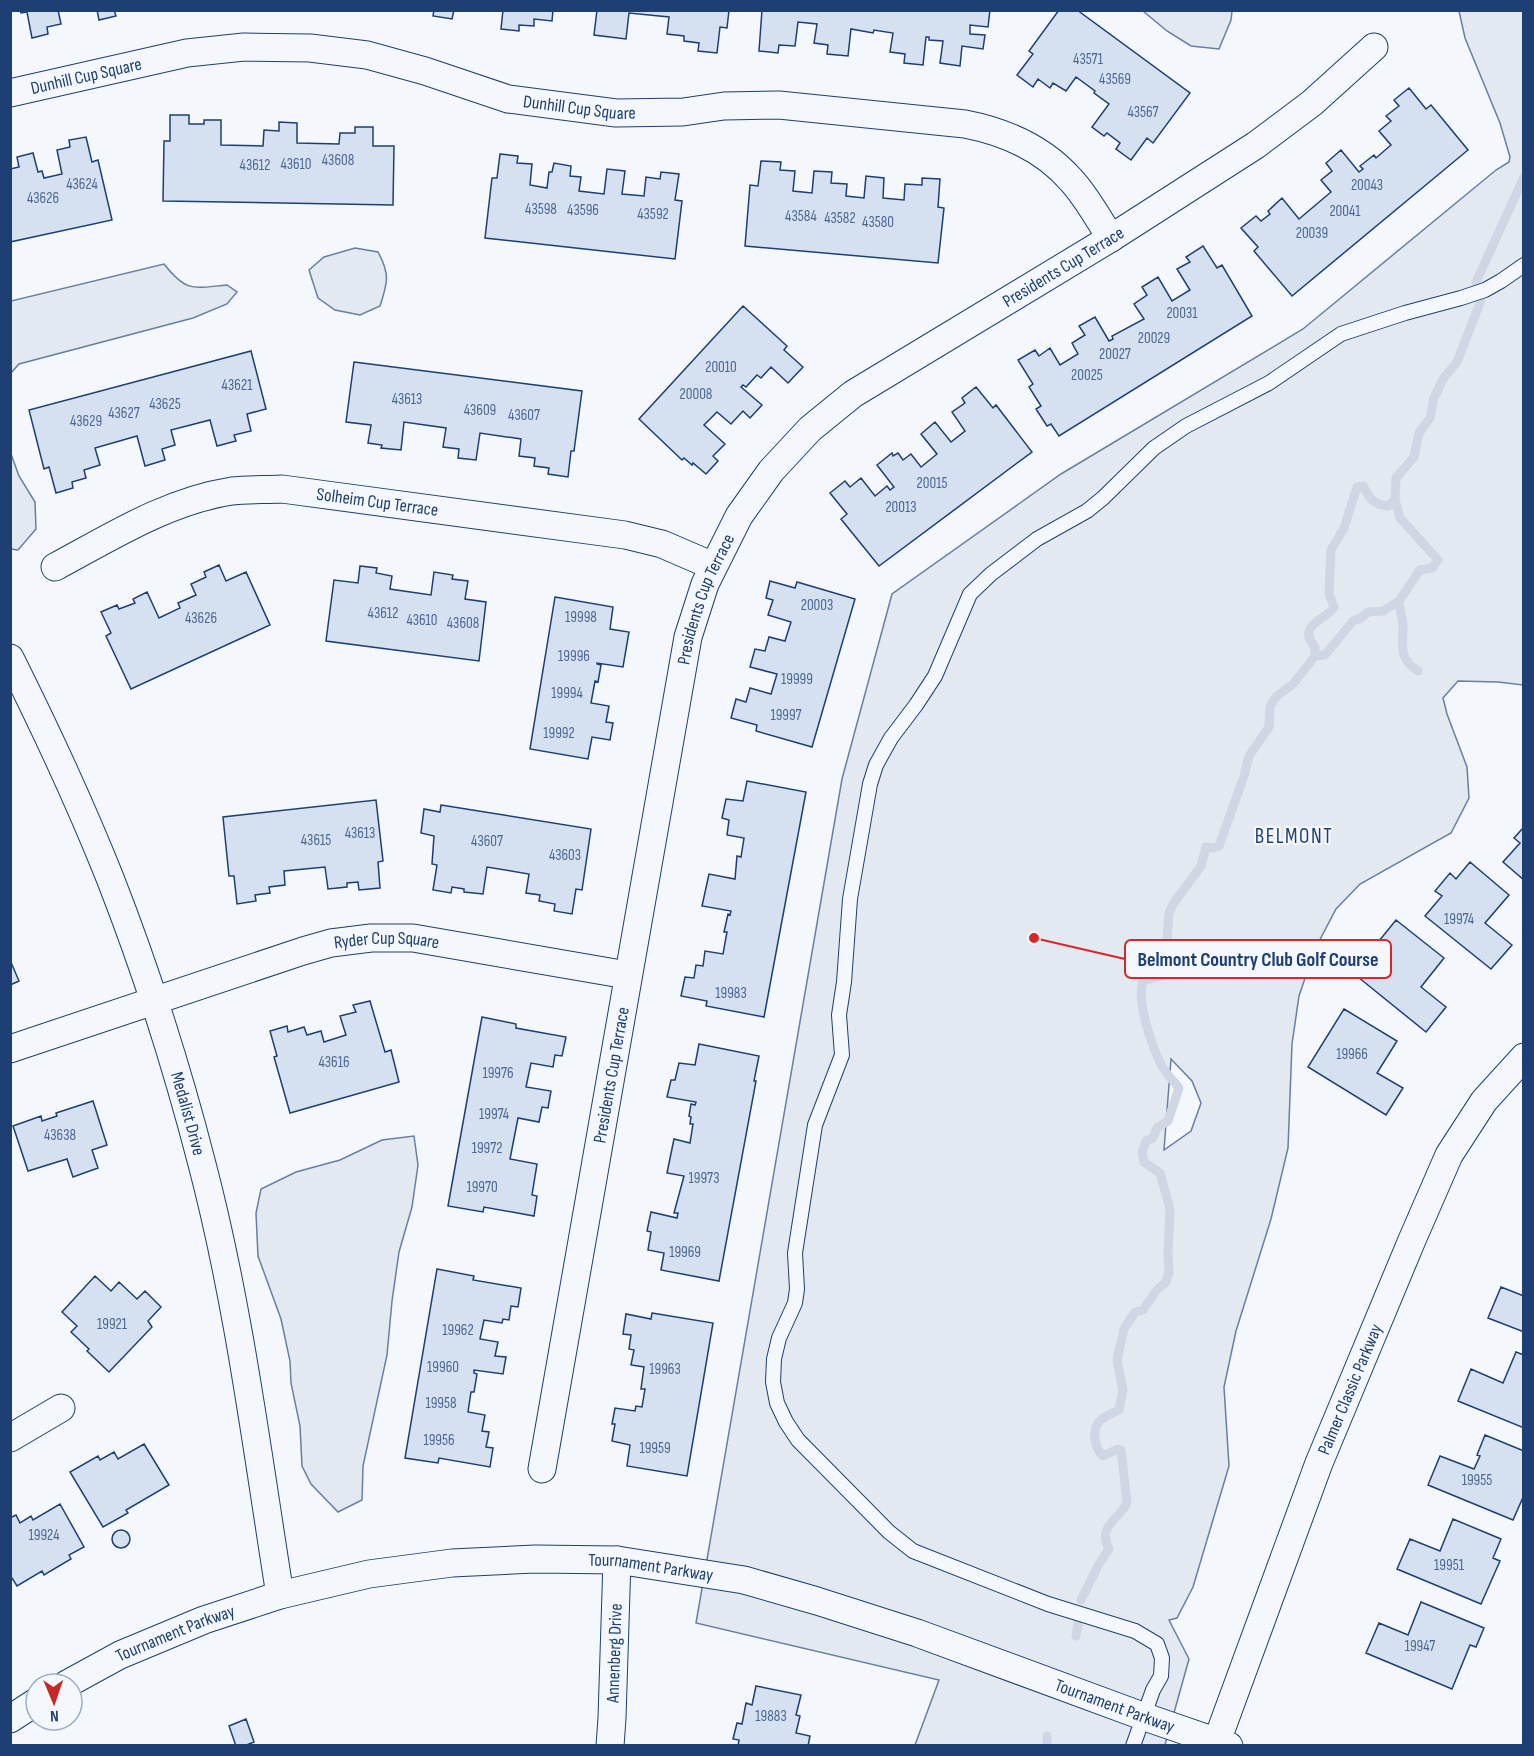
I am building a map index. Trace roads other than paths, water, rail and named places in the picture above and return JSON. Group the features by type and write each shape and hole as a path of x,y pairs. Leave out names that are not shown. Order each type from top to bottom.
{"street":[{"name":"Presidents Cup Terrace","path":"542,1469 688,637 713,566 739,516 771,471 810,429 853,394 1111,238 1256,145 1312,103 1374,47"},
{"name":"Dunhill Cup Square","path":"10,93 187,53 244,48 310,48 367,55 425,71 508,99 616,113 683,112 724,106 779,105 965,124 990,129 1023,142 1048,158 1073,181 1111,238"},
{"name":"Solheim Cup Terrace","path":"55,567 147,518 186,501 232,491 282,489 625,535 662,544 713,566"},
{"name":"Medalist Drive","path":"10,658 59,758 110,879 154,1001 202,1163 232,1293 280,1595"},
{"name":"Ryder Cup Square","path":"10,1049 303,951 331,943 371,938 413,938 627,975"},
{"name":"Palmer Classic Parkway","path":"1223,1743 1319,1463 1449,1155 1484,1101 1524,1057"},
{"path":"10,1438 61,1408"},
{"name":"Tournament Parkway","path":"84,1675 120,1655 204,1620 280,1595 369,1574 452,1563 535,1559 617,1560 744,1580 817,1601 917,1633 1145,1717 1223,1743"},
{"name":"Annenberg Drive","path":"610,1746 617,1560"},
{"path":"10,1719 24,1710"}],"lane":[{"path":"1133,1746 1153,1690 1161,1676 1162,1658 1157,1644 1135,1631 1048,1604 913,1551 889,1532 798,1440 777,1403 773,1382 774,1359 779,1338 795,1303 797,1289 795,1252 815,1125 842,1055 839,1015 844,982 850,899 870,784 876,765 887,744 921,698 934,676 970,594 992,574 1044,534 1087,511 1154,448 1186,426 1269,383 1341,334 1405,312 1485,290 1524,265"}],"waterway":[{"path":"1081,1600 1109,1549 1106,1541 1108,1528 1127,1502 1121,1450 1118,1449 1103,1456 1096,1443 1096,1428 1103,1418 1119,1410 1123,1390 1117,1360 1124,1329 1135,1312 1143,1310 1156,1291 1166,1282 1169,1272 1170,1209 1160,1173 1144,1162 1142,1153 1146,1141 1153,1138 1157,1128 1168,1121 1179,1088 1162,1066 1154,1048 1143,1012 1141,990 1143,981 1168,974 1172,951 1167,938 1169,913 1173,904 1201,866 1206,847 1219,846 1249,756 1269,727 1270,707 1273,701 1293,684 1315,656 1315,647 1309,633 1314,624 1334,607 1329,594 1331,550 1344,528 1357,487 1363,486 1370,498 1379,504 1388,506 1395,500 1396,478 1414,457 1419,433 1430,418 1434,398 1443,379 1457,362 1481,300 1476,282 1524,177"},
{"path":"1315,656 1325,655 1353,621 1368,612 1383,611 1399,601 1420,570 1432,568 1438,560 1400,518 1395,500"},
{"path":"1399,601 1403,625 1404,656 1418,671"},
{"path":"1076,1636 1079,1617"},
{"path":"1047,1736 1047,1746"}],"place":[{"name":"Belmont Country Club Golf Course","path":"1034,938"}],"district":[{"name":"BELMONT","path":"1294,836"}]}
